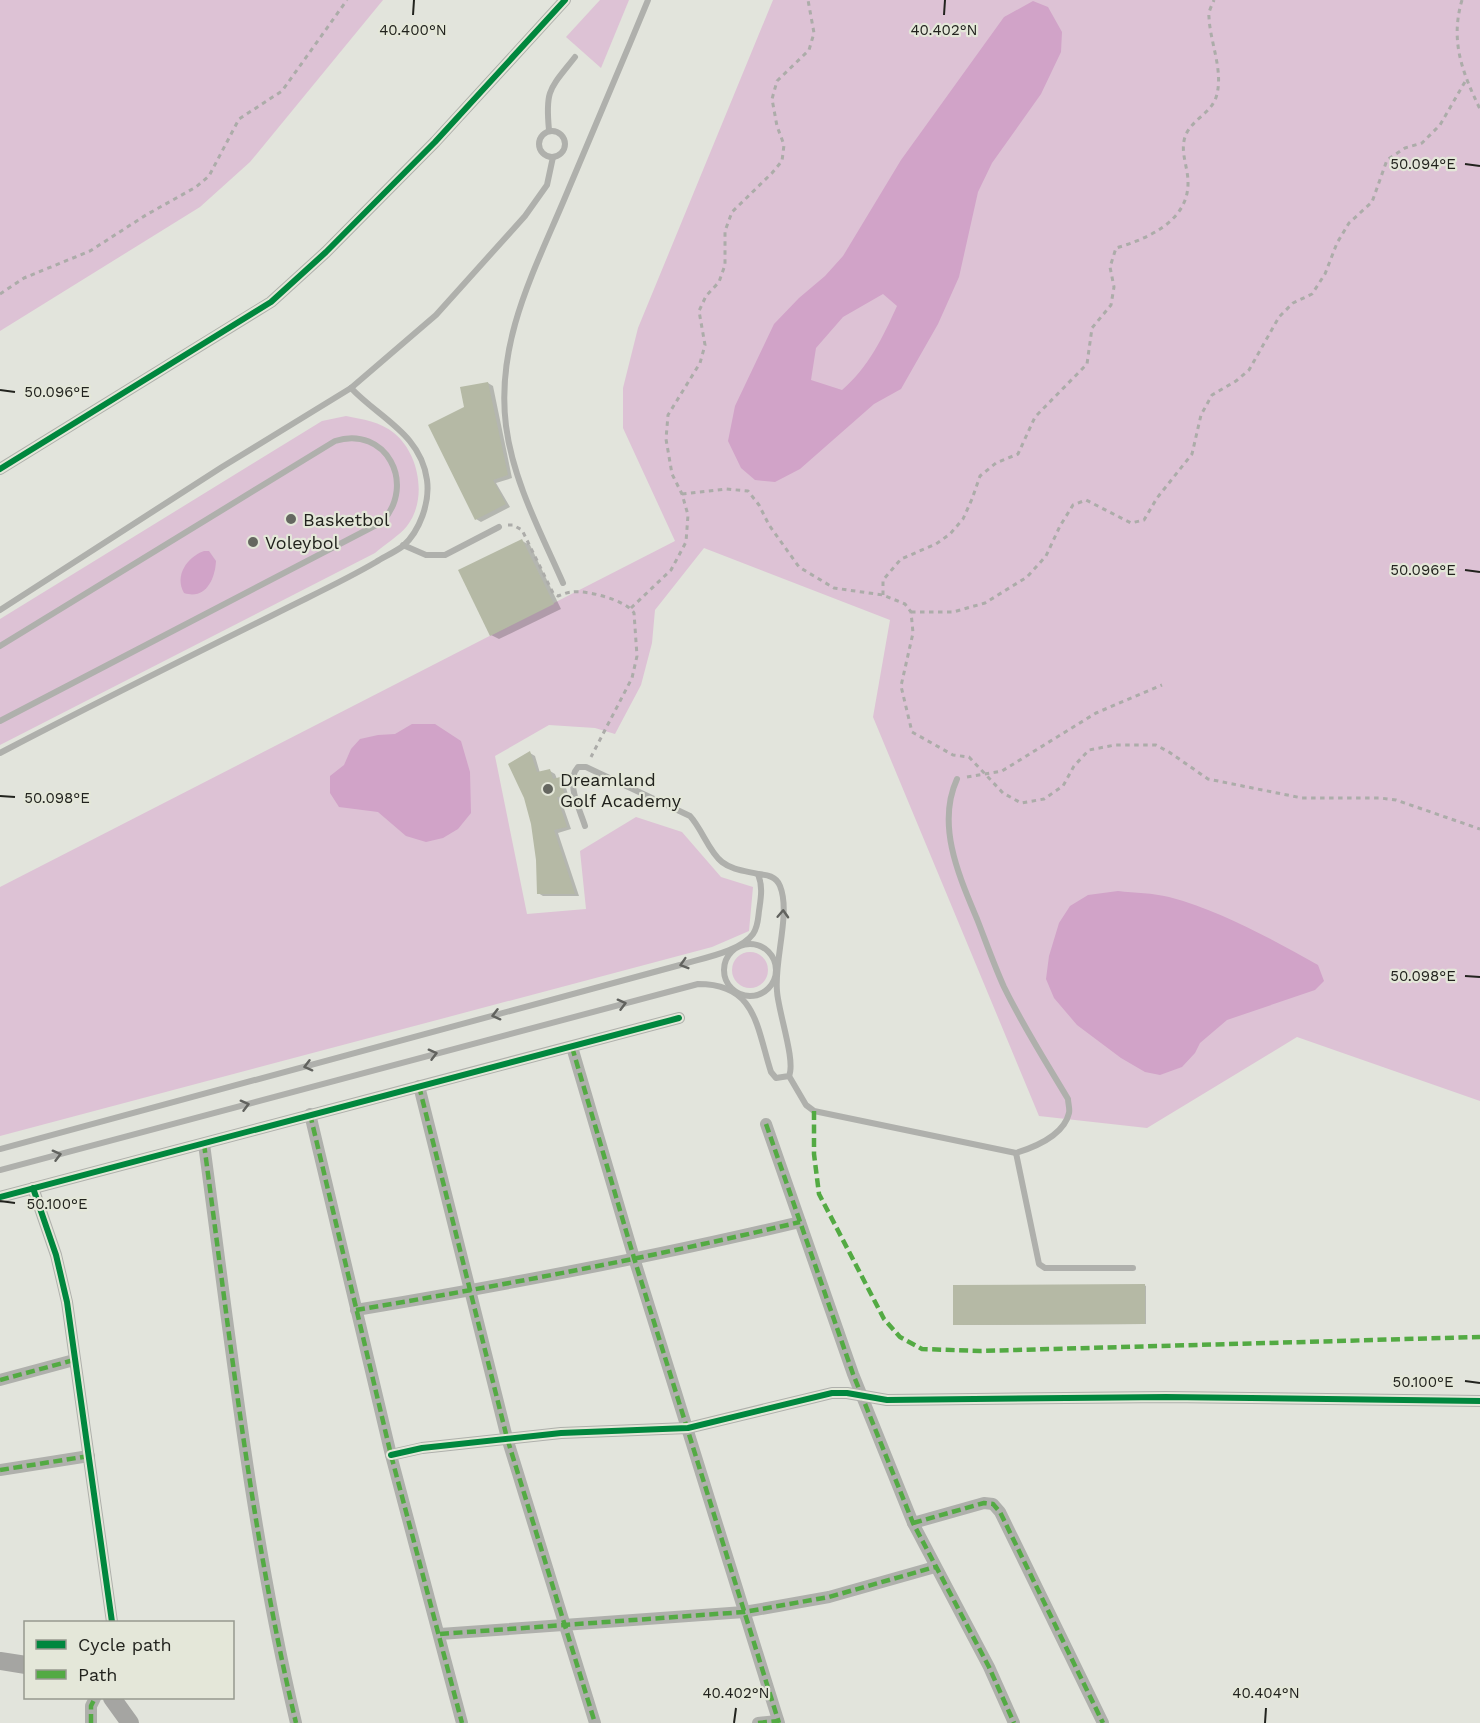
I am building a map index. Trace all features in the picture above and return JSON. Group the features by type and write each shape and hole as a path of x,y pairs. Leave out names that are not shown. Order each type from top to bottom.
{"main road":[{"path":"0,1661 24,1665"},
{"path":"113,1699 130,1723"}],"street":[{"path":"0,469 271,302 326,252 435,142 565,0"},
{"path":"0,1197 679,1018"},
{"path":"572,1047 634,1258 779,1722 758,1723"},
{"path":"419,1086 507,1438 595,1723"},
{"path":"310,1114 391,1455 462,1723"},
{"path":"766,1124 862,1397 913,1523 934,1567 989,1667 1014,1723"},
{"path":"204,1144 248,1472 275,1632 296,1723"},
{"path":"33,1188 62,1278 112,1621"},
{"path":"356,1310 469,1291 800,1222"},
{"path":"0,1380 74,1360"},
{"path":"391,1455 422,1448 507,1438 591,1431 658,1431 688,1428 832,1393 847,1393 886,1400 1166,1397 1480,1401"},
{"path":"0,1470 89,1456"},
{"path":"913,1523 984,1503 993,1504 1000,1512 1103,1723"},
{"path":"440,1634 744,1612 830,1597 934,1567"},
{"path":"91,1723 91,1706 94,1699"}],"lane":[{"path":"563,583 530,510 516,470 506,426 506,360 520,302 648,0"},
{"path":"549,130 546,104 548,95 575,57"},
{"path":"0,610 222,467 351,388 436,315 525,216 547,184 553,157 564,150 566,141 557,131 549,130 541,135 538,144 542,152 553,157"},
{"path":"0,753 357,573 403,545 418,525 427,500 427,479 420,455 408,437 392,422 366,404 351,388"},
{"path":"0,646 334,441 346,438 372,442 393,462 397,477 395,503 382,522 0,721"},
{"path":"403,545 426,555 445,555 499,527"},
{"path":"585,826 572,782 573,773 578,767 586,766 690,816 700,827 713,852 722,862 734,868 770,876 777,880 783,897 783,918 776,972 778,1004 792,1070 789,1076"},
{"path":"789,1076 806,1105 814,1111 1016,1152 1030,1149 1062,1129 1070,1112 1068,1099 1004,986 958,872 949,822 951,791 957,779"},
{"path":"758,874 762,893 757,925 754,933 734,950 725,963 726,979 752,1013 771,1071 776,1078 789,1076"},
{"path":"0,1149 680,965 741,945 758,945 766,950 771,956 776,972 768,988 753,996 711,984 685,987 0,1170"},
{"path":"1016,1152 1039,1263 1045,1268 1133,1268"}],"path":[{"path":"0,294 24,278 90,251 146,215 196,187 209,176 239,119 282,91 346,0"},
{"path":"631,608 671,570 686,542 688,515 682,494 672,474 666,439 668,416 700,363 705,345 699,311 706,296 718,282 725,265 725,231 732,212 782,161 784,145 777,126 772,99 777,81 809,50 814,33 808,0"},
{"path":"884,595 883,580 901,559 936,544 950,534 963,519 980,476 996,464 1018,454 1035,417 1087,364 1092,328 1111,305 1114,287 1110,267 1116,249 1157,231 1178,214 1184,202 1188,183 1184,140 1189,127 1210,109 1217,94 1217,68 1208,15 1214,0"},
{"path":"1462,0 1457,17 1456,40 1466,80 1480,109"},
{"path":"911,612 953,612 985,603 1027,577 1046,556 1073,505 1086,500 1131,524 1144,520 1157,498 1192,454 1201,415 1212,395 1236,381 1249,370 1279,317 1293,303 1312,294 1325,274 1337,243 1349,223 1372,202 1387,160 1405,148 1422,143 1440,125 1466,80"},
{"path":"682,494 726,489 748,491 799,567 834,588 884,595 905,604 911,612 913,633 901,686 912,732 953,755 969,757 1003,793 1021,803 1044,799 1063,786 1074,766 1089,750 1114,745 1156,745 1208,779 1302,798 1380,798 1396,801 1480,829"},
{"path":"499,527 513,525 522,530 553,593 558,596 571,592 600,595 631,608 634,613 637,656 632,678 586,766"},
{"path":"957,779 1002,771 1096,713 1162,685"}],"shaded area":[{"path":"0,0 383,0 250,162 200,207 0,331"},
{"path":"600,0 629,0 601,68 566,37"},
{"path":"773,0 1480,0 1480,1101 1297,1037 1147,1128 1039,1116 873,717 890,620 704,548 655,610 652,643 641,685 615,734 595,728 549,725 495,756 527,914 586,909 580,851 636,817 682,832 721,877 753,887 749,931 712,947 0,1136 0,887 675,541 623,428 623,388 638,328"},
{"path":"1033,1 1048,7 1062,32 1061,52 1041,94 992,163 978,192 959,277 938,324 901,389 874,404 800,469 775,482 755,480 741,468 728,441 735,406 774,324 843,256 901,160 1004,17","holes":["883,294 897,306 867,362 842,390 811,380 816,348 843,317"]},
{"path":"346,416 389,429 410,452 415,464 419,490 413,515 404,530 375,553 0,745 0,619 322,421"},
{"path":"204,551 209,551 216,561 214,575 208,587 198,594 184,593 181,587 181,574 192,558"},
{"path":"412,724 435,724 461,741 470,772 471,813 458,829 443,838 426,842 406,836 378,812 339,807 330,793 330,776 344,765 351,749 360,739 395,734"},
{"path":"1118,891 1169,897 1227,918 1318,965 1324,981 1315,990 1227,1020 1200,1043 1195,1053 1182,1067 1160,1075 1145,1072 1121,1058 1077,1025 1054,998 1046,979 1049,956 1059,923 1070,906 1088,895"},
{"path":"750,952 763,957 768,970 763,983 750,988 737,983 732,970 737,957"}],"building":[{"path":"488,382 508,475 493,480 506,504 475,520 428,425 464,407 460,387"},
{"path":"522,539 554,604 490,636 458,570"},
{"path":"530,751 537,772 550,769 553,779 560,777 565,796 557,797 567,827 554,830 575,894 537,894 536,860 531,824 524,798 508,764"},
{"path":"1145,1284 1145,1324 953,1325 953,1285"}],"marked path":[{"path":"572,1047 634,1258 779,1723"},
{"path":"419,1086 507,1438 595,1723"},
{"path":"814,1111 814,1154 819,1194 884,1319 900,1337 922,1349 980,1351 1480,1337"},
{"path":"310,1114 391,1455 462,1723"},
{"path":"766,1124 853,1374 913,1523 989,1667 1014,1723"},
{"path":"204,1144 254,1507 266,1580 296,1723"},
{"path":"356,1310 579,1270 800,1222"},
{"path":"0,1380 74,1360"},
{"path":"0,1470 89,1456"},
{"path":"913,1523 984,1503 993,1504 1000,1512 1103,1723"},
{"path":"440,1634 744,1612 829,1597 935,1567"},
{"path":"91,1723 91,1706 94,1699"},
{"path":"758,1723 778,1721"}],"cycle path":[{"path":"0,469 271,302 326,252 435,142 565,0"},
{"path":"0,1197 679,1018"},
{"path":"33,1188 56,1255 67,1302 112,1621"},
{"path":"391,1455 422,1448 561,1433 688,1428 832,1393 847,1393 887,1400 1166,1397 1480,1401"}],"place":[{"name":"Basketbol","path":"291,519"},
{"name":"Voleybol","path":"253,542"},
{"name":"Dreamland Golf Academy","path":"548,789"}]}
